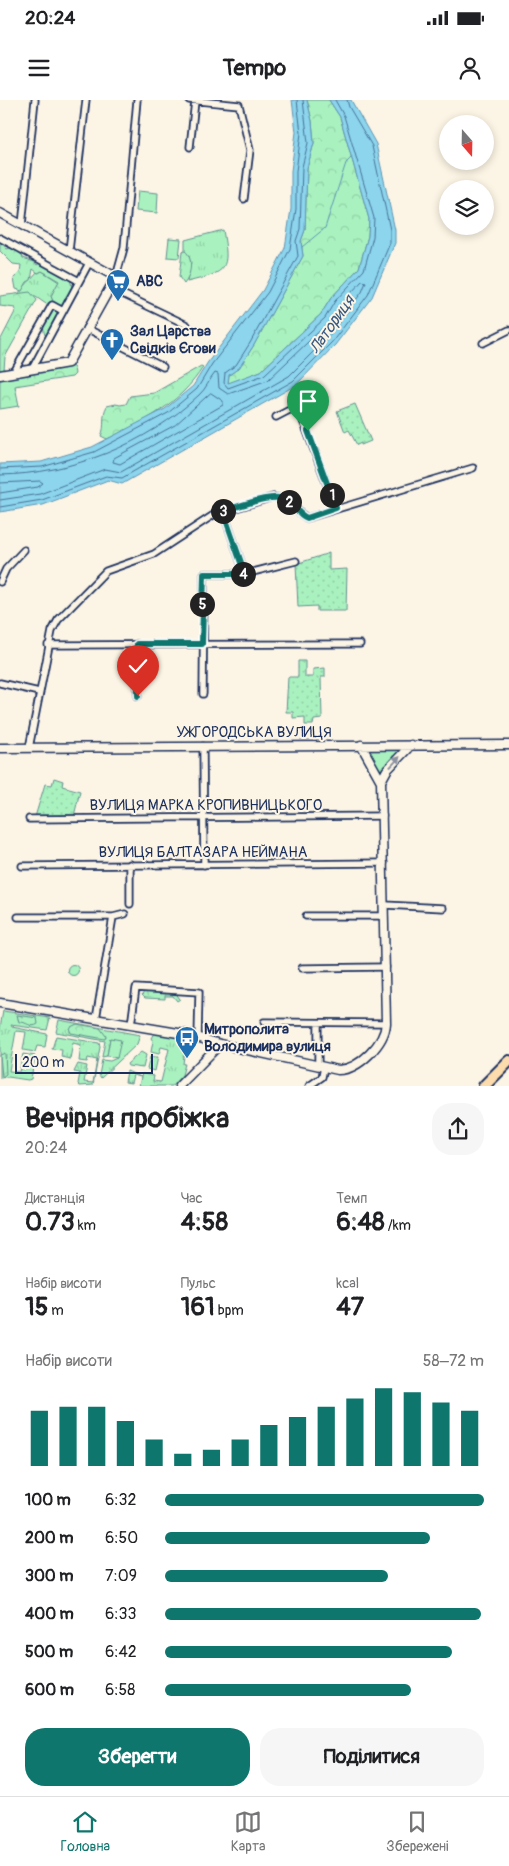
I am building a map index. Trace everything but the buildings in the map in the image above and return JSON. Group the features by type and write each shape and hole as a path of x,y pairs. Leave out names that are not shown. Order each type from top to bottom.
{"highway":[{"path":"484,1086 509,1061"}],"street":[{"path":"22,225 35,100"},
{"path":"69,251 86,100"},
{"path":"0,375 68,363 116,276 124,248 137,100"},
{"path":"189,100 239,105 250,150 244,199"},
{"path":"190,147 194,101"},
{"path":"0,213 116,276"},
{"path":"0,238 79,281"},
{"path":"32,369 90,262"},
{"path":"110,288 187,325"},
{"path":"14,372 52,305 63,311"},
{"path":"86,328 163,366"},
{"path":"482,343 509,330"},
{"path":"276,416 315,393"},
{"path":"297,405 336,508"},
{"path":"29,748 52,630 58,620 106,571 154,554 208,517 223,511 273,497 288,500 307,518 473,468"},
{"path":"223,511 245,574"},
{"path":"0,582 1,575 24,550"},
{"path":"202,694 204,574 245,574 296,561"},
{"path":"137,644 138,696"},
{"path":"48,645 360,644"},
{"path":"0,683 39,692"},
{"path":"0,1003 198,1038 341,1070 360,1061 382,1038 386,1023 381,781 361,745"},
{"path":"381,781 387,770 411,745"},
{"name":"УЖГОРОДСЬКА ВУЛИЦЯ","path":"0,748 509,745"},
{"path":"203,746 204,865"},
{"name":"ВУЛИЦЯ МАРКА КРОПИВНИЦЬКОГО","path":"29,819 383,816"},
{"name":"ВУЛИЦЯ БАЛТАЗАРА НЕЙМАНА","path":"22,866 384,863"},
{"path":"130,864 130,904"},
{"path":"385,905 443,908"},
{"path":"18,917 113,917 126,914"},
{"path":"306,916 384,916"},
{"path":"96,1019 113,917"},
{"path":"302,968 386,967"},
{"path":"131,1025 136,988 199,992 198,1038"},
{"path":"264,1022 386,1023"},
{"path":"309,1086 322,1077 318,1023"},
{"path":"179,1086 220,1044"}],"green space":[{"path":"307,100 329,100 340,117 369,219 368,236 359,268 331,298 321,314 261,371 228,384 229,375 239,368 254,345 303,256 301,241 305,230 307,168 314,143 312,121"},
{"path":"138,191 158,193 157,213 136,211"},
{"path":"223,230 226,254 223,267 211,275 187,282 191,262 185,251 185,240"},
{"path":"169,238 181,239 179,258 167,257"},
{"path":"0,241 7,249 12,247 23,258 35,262 37,265 40,263 70,279 72,287 61,307 53,301 51,296 59,281 42,271 38,273 33,269 31,280 27,282 22,291 16,289 14,278 20,272 21,265 13,264 0,251"},
{"path":"185,251 190,258 190,267 184,284 179,277 182,252"},
{"path":"42,271 59,282 51,296 53,301 46,304 36,297 17,295 37,272"},
{"path":"30,292 37,300 5,357 4,370 0,371 0,341 16,310 15,308 0,306 0,296"},
{"path":"54,309 59,314 50,331 45,335 45,321"},
{"path":"68,363 74,368 75,374 72,377 15,386 19,406 0,409 0,375"},
{"path":"201,366 203,367 184,391 161,410 135,426 107,439 101,436 107,406 126,404 130,396 154,393"},
{"path":"355,404 371,441 361,445 361,443 357,445 349,430 345,432 337,411"},
{"path":"329,553 329,570 347,569 346,611 317,611 317,606 298,607 296,564"},
{"path":"298,661 305,661 305,677 313,677 313,669 325,668 325,677 321,677 322,719 314,720 313,725 305,725 305,717 293,718 293,712 286,712 288,677 298,677"},
{"path":"368,749 397,749 399,752 380,771"},
{"path":"54,778 63,781 62,786 80,791 74,816 35,817 45,784 52,785"},
{"path":"73,964 79,970 73,976 67,970"},
{"path":"145,991 175,992 180,999 177,1001 173,996 165,996 165,999 145,998 142,995"},
{"path":"3,1011 50,1018 47,1030 11,1025 12,1027 47,1034 45,1047 37,1046 35,1052 23,1050 26,1032 16,1031 9,1071 19,1072 23,1054 35,1056 31,1079 0,1078 0,1028"},
{"path":"17,1015 37,1018 38,1024 33,1026 19,1022"},
{"path":"59,1020 140,1035 137,1044 101,1078 99,1075 102,1060 110,1061 117,1058 110,1038 107,1056 102,1057 105,1041 56,1032"},
{"path":"77,1024 100,1028 106,1036 105,1039 71,1033 69,1028"},
{"path":"154,1033 191,1040 192,1048 184,1056 183,1064 185,1064 182,1075 172,1086 139,1086 142,1074 154,1076 153,1081 161,1082 169,1049 161,1047 159,1054 151,1052 153,1041 151,1038"},
{"path":"56,1036 99,1043 100,1047 93,1085 80,1086 78,1084 80,1073 74,1072 78,1064 87,1066 84,1082 93,1083 97,1060 88,1058 87,1062 79,1061 81,1045 73,1043 70,1059 61,1057 62,1050 52,1049"},
{"path":"110,1038 121,1040 117,1058 107,1056"},
{"path":"141,1052 146,1055 143,1068 128,1066 127,1064"},
{"path":"5,1053 6,1074 2,1077 0,1055"},
{"path":"150,1057 158,1057 155,1071 147,1069"},
{"path":"127,1071 141,1077 133,1075 131,1083 125,1082"}],"water":[{"path":"292,100 307,100 312,121 314,143 307,168 305,230 301,241 303,256 254,345 239,368 229,375 228,383 261,371 321,314 331,298 359,268 368,236 369,219 340,117 329,100 351,100 376,144 395,230 395,243 372,297 335,345 296,385 122,484 108,480 43,505 0,512 0,464 41,462 92,447 165,409 193,386 208,362 263,290 285,248 291,209 291,171 296,132"}],"waterway":[{"name":"Латориця","path":"302,247 325,228 346,163 352,157"}],"place":[{"name":"ABC","path":"118,302"},
{"name":"Зал Царства Свідків Єгови","path":"112,361"},
{"name":"Митрополита Володимира вулиця","path":"187,1059"}],"route":[{"path":"138,696 137,644 202,644 202,580 204,574 245,574 223,511 273,497 288,500 307,518 336,508 331,490 317,461 308,431"}]}
